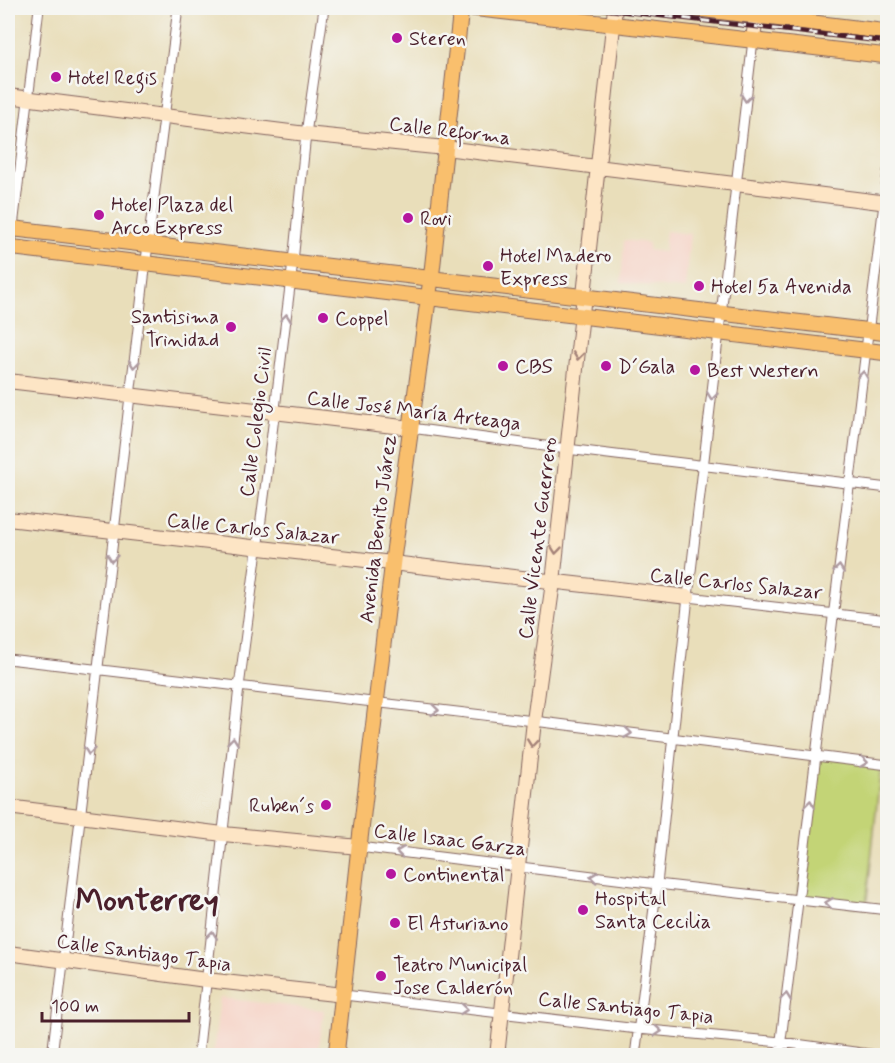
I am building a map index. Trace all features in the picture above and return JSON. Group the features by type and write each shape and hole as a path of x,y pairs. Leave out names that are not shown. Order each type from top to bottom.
{"main road":[{"name":"Avenida Benito Juárez","path":"336,1056 393,563 431,278 461,8"},
{"path":"471,8 888,56"},
{"path":"692,8 757,11 799,21 888,32"},
{"path":"10,229 888,333"},
{"path":"9,247 888,353"}],"street":[{"path":"8,269 10,229 29,99 39,8"},
{"path":"52,1056 178,8"},
{"name":"Calle Colegio Civil","path":"198,1056 239,687 291,282 306,134 324,8"},
{"name":"Calle Vicente Guerrero","path":"497,1056 534,721 553,582 585,298 615,8"},
{"path":"783,8 799,21"},
{"path":"635,1056 657,884 688,597 757,11"},
{"name":"Calle Reforma","path":"8,96 886,203"},
{"path":"779,1056 868,331 886,203 888,171"},
{"name":"Calle José María Arteaga","path":"8,381 411,428 888,488"},
{"name":"Calle Carlos Salazar","path":"8,519 888,620"},
{"path":"8,659 888,765"},
{"name":"Calle Isaac Garza","path":"8,807 223,834 359,847 888,910"},
{"name":"Calle Santiago Tapia","path":"8,953 206,980 638,1029 781,1042 884,1056"}],"shaded area":[{"path":"666,231 690,234 685,289 621,283 624,240 649,243 648,250 664,252"},
{"path":"220,998 324,1010 318,1055 213,1055"}],"green space":[{"path":"816,756 881,764 866,908 798,899"}],"railway":[{"path":"594,8 888,42"}],"place":[{"name":"Steren","path":"397,38"},
{"name":"Hotel Regis","path":"56,77"},
{"name":"Hotel Plaza del Arco Express","path":"99,215"},
{"name":"Rovi","path":"408,218"},
{"name":"Hotel Madero Express","path":"488,266"},
{"name":"Hotel 5a Avenida","path":"699,286"},
{"name":"Coppel","path":"323,318"},
{"name":"Santisima Trinidad","path":"231,327"},
{"name":"CBS","path":"503,366"},
{"name":"D´Gala","path":"606,366"},
{"name":"Best Western","path":"695,370"},
{"name":"Ruben´s","path":"326,805"},
{"name":"Continental","path":"391,874"},
{"name":"Hospital Santa Cecilia","path":"583,910"},
{"name":"El Asturiano","path":"395,923"},
{"name":"Teatro Municipal Jose Calderón","path":"381,976"}],"district":[{"name":"Monterrey","path":"147,899"}]}
